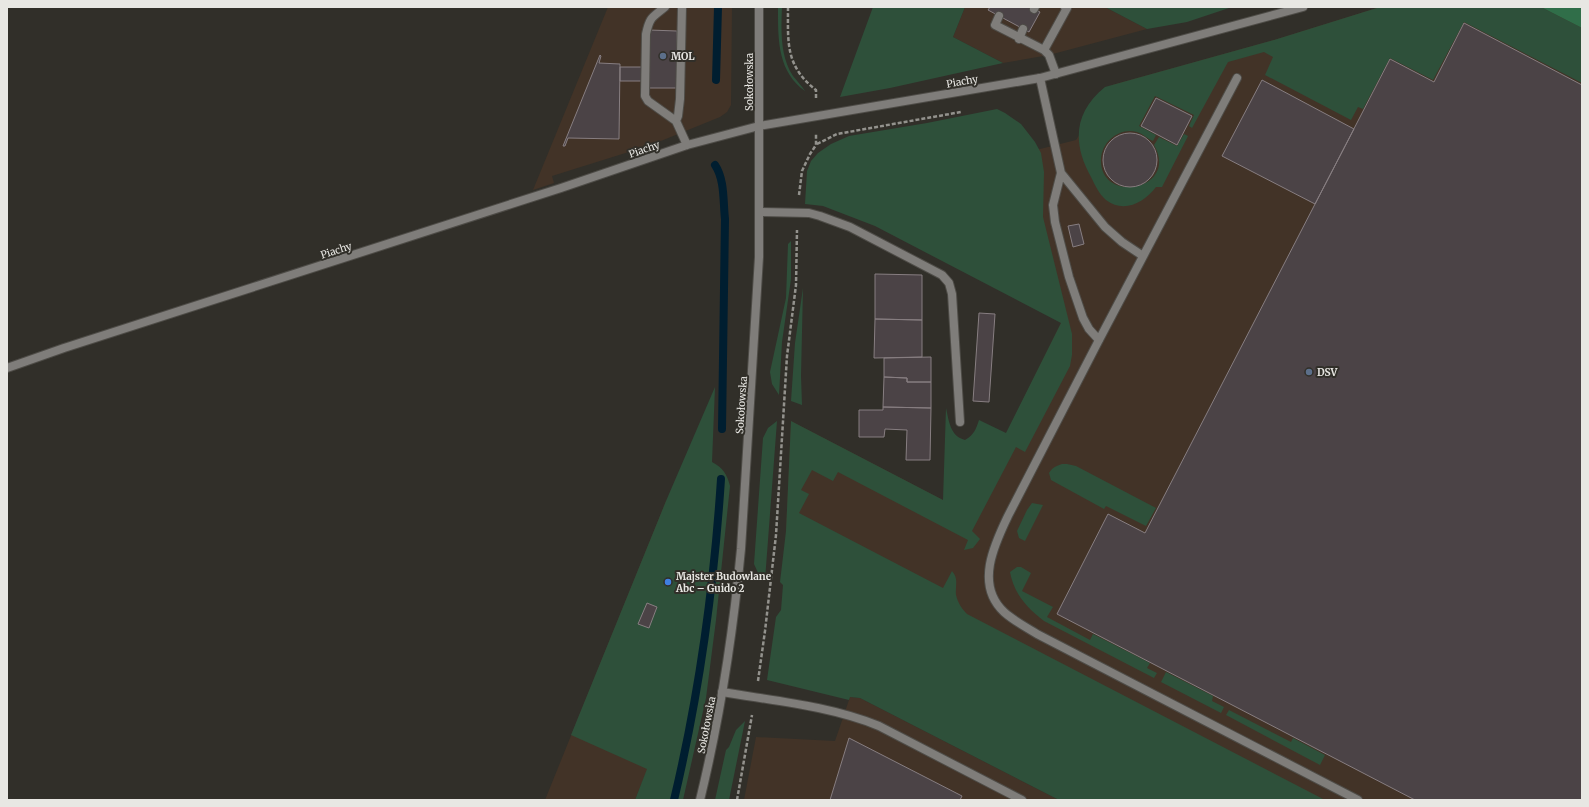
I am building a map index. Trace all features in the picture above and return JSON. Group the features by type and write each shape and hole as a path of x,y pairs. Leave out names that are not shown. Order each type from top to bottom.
{"street":[{"path":"665,7 652,17 646,34 646,96 648,101 676,121 687,145"},
{"path":"676,121 680,99 682,7"},
{"name":"Sokołowska","path":"700,800 722,692 737,593 741,550 759,257 758,7"},
{"name":"Piachy","path":"7,368 64,348 561,188 687,145 759,126 1040,78 1303,7"},
{"path":"1044,50 1066,8"},
{"path":"999,16 995,26 1044,50 1049,55 1056,74"},
{"path":"1019,38 1024,29"},
{"path":"1040,78 1061,173 1053,206 1055,222 1069,277 1083,318 1098,340"},
{"path":"1237,78 1098,340 994,545 990,560 989,576 992,597 1005,613 1038,634 1358,800"},
{"path":"1061,173 1105,227 1122,242 1143,256"},
{"path":"760,212 814,214 850,227 942,275 949,283 952,294 960,422"},
{"path":"722,692 808,706 861,719 879,726 1022,800"}],"path":[{"path":"788,7 788,40 790,56 794,66 816,90 816,96"},
{"path":"736,800 756,697 766,631 776,535 787,356 796,285 797,213 802,171 816,145 837,134 964,112"},
{"path":"816,137 816,145"}],"shaded area":[{"path":"608,7 732,7 731,105 727,112 720,117 651,145 552,176 554,183 533,190"},
{"path":"965,7 1105,7 1147,29 1049,55 1003,63 953,37"},
{"name":"DSV","path":"1380,7 1541,7 1582,28 1582,800 1294,800 786,531 791,421 943,500 1006,434 1061,323 1028,152 1076,140 1112,85 1274,40"},
{"name":"Majster Budowlane Abc – Guido 2","path":"666,501 696,651 635,800 545,800"},
{"path":"850,697 860,698 1059,800 744,800 756,737 835,741"}],"green space":[{"path":"778,7 782,7 782,43 786,60 793,76 805,91 789,74 784,64 779,42"},
{"path":"873,7 965,7 953,37 1003,63 890,88 840,97"},
{"path":"1105,7 1232,7 1187,22 1147,29"},
{"path":"1380,7 1541,7 1582,28 1582,83 1464,22 1433,80 1390,58 1363,109 1358,107 1351,120 1265,75 1273,57 1264,52 1228,62 1192,128 1189,126 1194,115 1155,96 1139,126 1156,135 1153,141 1137,132 1131,131 1118,134 1108,141 1102,152 1101,159 1104,173 1112,183 1124,187 1136,186 1148,181 1156,173 1159,160 1154,145 1159,137 1177,146 1184,134 1188,136 1162,187 1156,187 1140,201 1127,206 1113,204 1106,200 1099,192 1085,164 1081,152 1079,129 1082,117 1087,107 1105,87 1274,40"},
{"path":"1541,7 1582,7 1582,28"},
{"path":"997,109 1021,124 1035,142 1041,153 1044,172 1043,217 1072,334 1072,355 1070,366 1025,452 1016,447 972,531 980,539 973,548 964,550 968,540 838,472 833,481 812,470 801,490 809,494 799,513 943,588 952,571 956,580 957,598 960,606 967,614 1325,800 1059,800 860,698 850,697 849,700 767,680 776,617 781,610 783,585 780,582 786,531 791,421 943,500 946,408 949,423 953,432 960,438 965,440 971,436 976,429 979,420 1006,433 1061,323 875,226 823,206 805,204 807,171 811,161 818,153 831,144 849,136 927,123"},
{"path":"791,241 791,279 782,342 779,395 772,384 770,372 786,298 788,244"},
{"path":"803,288 801,376 802,405 791,401 795,343"},
{"name":"Majster Budowlane Abc – Guido 2","path":"715,387 712,462 724,472 730,486 706,698 683,800 635,800 647,769 571,735 666,501"},
{"path":"777,421 765,580 759,575 754,564 763,438 768,428"},
{"path":"1062,464 1076,466 1156,508 1146,526 1106,506 1104,509 1051,480 1049,473 1052,469"},
{"path":"1032,503 1043,505 1025,541 1019,538 1017,531"},
{"path":"1017,567 1021,567 1031,573 1022,591 1053,607 1047,617 1090,640 1093,634 1150,663 1147,668 1157,673 1154,678 1044,621 1027,606 1018,594 1010,572"},
{"path":"1166,672 1213,696 1212,701 1224,707 1221,713 1161,682"},
{"path":"1229,710 1291,742 1293,738 1325,755 1320,765 1226,715"},
{"path":"745,721 729,800 715,800 726,750 729,747 736,730"}],"building":[{"path":"990,7 1030,7 1040,12 1029,32 988,10"},
{"path":"1464,23 1582,85 1582,800 1415,800 1057,614 1108,514 1145,533 1390,59 1434,82"},
{"path":"649,30 677,31 677,88 648,88"},
{"path":"600,55 599,63 620,64 619,139 568,138 565,146 563,146"},
{"path":"620,67 648,67 648,81 620,81"},
{"path":"1262,80 1354,129 1315,204 1222,156"},
{"path":"1156,98 1192,116 1177,145 1141,126"},
{"path":"1130,133 1140,135 1149,141 1155,150 1157,160 1155,170 1149,179 1140,185 1130,187 1120,185 1111,179 1105,170 1103,160 1105,150 1111,141 1120,135"},
{"path":"1079,224 1084,244 1073,247 1068,226"},
{"path":"875,274 922,275 922,320 875,319"},
{"path":"979,313 995,314 989,402 973,401"},
{"path":"875,319 922,320 922,357 874,358"},
{"path":"931,357 931,382 907,382 907,378 884,377 884,358"},
{"path":"884,377 907,378 907,382 931,382 931,408 883,407"},
{"path":"883,407 931,408 930,460 906,460 907,430 885,429 884,437 859,437 859,410 883,410"},
{"path":"647,603 657,607 649,628 638,624"},
{"path":"849,738 962,796 960,800 830,800"}],"waterway":[{"path":"716,80 718,7"},
{"path":"715,165 722,184 725,219 722,429"},
{"path":"674,800 691,721 710,600 721,479"}],"place":[{"name":"MOL","path":"663,56"},
{"name":"DSV","path":"1309,372"},
{"name":"Majster Budowlane Abc – Guido 2","path":"668,582"}]}
